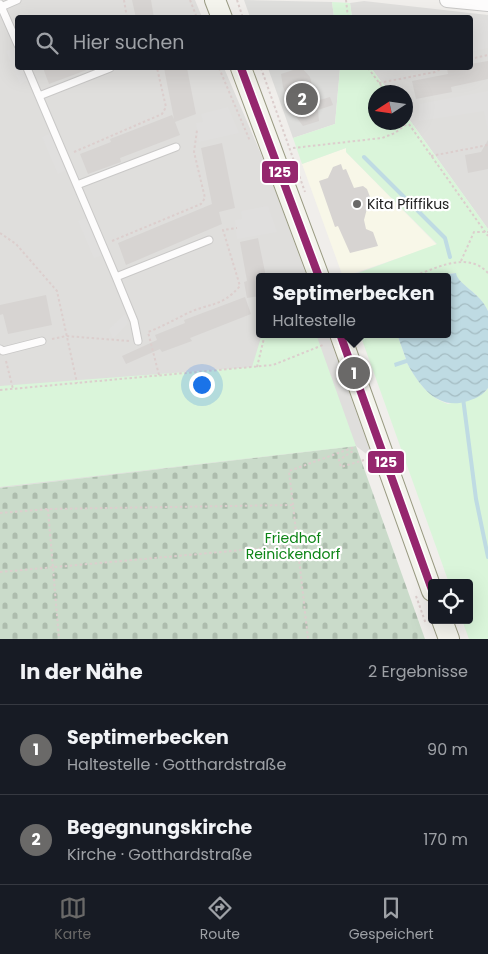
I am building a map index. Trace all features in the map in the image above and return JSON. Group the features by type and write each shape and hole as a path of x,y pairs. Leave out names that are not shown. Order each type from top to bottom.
{"main road":[{"path":"215,0 221,15"},
{"path":"242,70 318,273"},
{"path":"341,338 428,581"},
{"path":"443,624 449,639"}],"street":[{"path":"447,0 488,4"}],"lane":[{"path":"15,38 0,5 17,0"},
{"path":"28,70 134,321 138,341"},
{"path":"39,96 105,70"},
{"path":"77,185 176,146"},
{"path":"116,277 209,240"},
{"path":"2,350 42,341"}],"path":[{"path":"124,0 126,15"},
{"path":"190,0 197,15"},
{"path":"236,0 242,15"},
{"path":"346,0 348,15"},
{"path":"473,58 488,56"},
{"path":"72,153 162,114 166,107 157,70"},
{"path":"262,70 305,192"},
{"path":"369,70 379,83 438,70"},
{"path":"110,242 201,204 205,198 194,152 197,130"},
{"path":"293,148 382,138 395,134 400,130"},
{"path":"413,130 488,236"},
{"path":"431,156 488,145"},
{"path":"159,376 148,332 176,321 184,315 228,299 240,286 223,230 237,228"},
{"path":"461,260 474,232 487,232"},
{"path":"0,233 16,244 57,291 77,383"},
{"path":"423,273 461,260 477,265 488,273"},
{"path":"42,341 66,336 138,341 149,336"},
{"path":"257,366 264,338"},
{"path":"0,390 272,365 323,345"},
{"path":"2,350 13,389"},
{"path":"308,639 289,471 352,448 353,451 340,460 341,467 364,460"},
{"path":"0,513 48,509 293,505"},
{"path":"48,509 59,639"},
{"path":"0,572 298,545"}],"shaded area":[{"path":"0,0 195,0 201,15 15,15 15,70 225,70 267,168 306,273 256,273 256,338 329,338 373,459 356,446 0,488"},
{"path":"244,0 332,2 334,15 249,15"},
{"path":"364,1 488,15 488,229 413,125 413,85 384,85 372,70 473,70 473,15 352,15 350,3"},
{"path":"473,18 488,20 488,48 473,52"},
{"path":"15,48 15,70 24,70 28,80 20,84 6,51"},
{"path":"269,70 340,70 335,124 293,138"},
{"path":"488,91 488,131 484,111 419,121 419,104"},
{"path":"228,107 239,133 199,142 196,123 203,122 201,114"},
{"path":"51,133 67,170 58,174 42,137"},
{"name":"Kita Pfiffikus","path":"346,148 346,152 437,245 355,273 342,273 302,164"},
{"path":"268,206 277,232 237,239 235,220 242,219 241,211"},
{"path":"87,218 103,255 94,258 78,221"},
{"path":"125,314 128,323 113,339 109,329"}],"green space":[{"path":"332,2 350,3 352,15 334,15"},
{"path":"340,70 372,70 384,85 368,85 368,130 413,130 413,125 488,229 488,311 480,299 460,281 455,273 358,273 437,244 346,152 346,148 302,164 293,138 335,124"},
{"path":"261,338 317,338 356,446 0,487 0,386 252,367"},
{"path":"361,338 398,338 406,359 396,366 407,363 429,393 448,404 485,392 488,388 488,639 469,639 463,624 473,624 473,579 448,579"},
{"name":"Friedhof Reinickendorf","path":"356,446 425,639 0,639 0,488"}],"water":[{"path":"456,273 460,281 480,299 488,311 488,388 477,397 457,403 448,403 431,395 407,363 395,367 394,363 406,359 398,338 451,338 451,274"}],"building":[{"path":"132,0 151,0 154,15 135,15"},
{"path":"488,61 488,79 451,87 452,92 416,99 412,81 448,74 447,70 473,70 473,64"},
{"path":"44,70 87,70 49,84"},
{"path":"164,70 187,70 196,114 175,122 180,135 120,158 121,162 88,174 80,154 111,142 110,139 172,115 174,119"},
{"path":"293,70 304,70 310,77 316,101 330,97 333,105 318,110 319,121 303,126 291,110 293,110 283,87 281,74"},
{"path":"488,140 488,169 468,173 465,155 481,152"},
{"path":"222,143 235,208 219,212 222,224 126,265 118,243 212,204 201,148"},
{"path":"341,164 343,170 346,169 354,188 363,186 367,189 370,197 364,220 366,229 373,232 378,246 350,253 338,226 335,227 319,181 328,178 333,167"},
{"path":"258,238 265,273 256,273 256,297 247,298 244,282 247,281 240,242"},
{"path":"46,295 52,325 8,334 3,314 0,315 0,305"},
{"path":"245,297 251,314 190,338 192,341 162,352 160,349 126,364 122,356 157,340 155,335 185,323 184,320"}],"waterway":[{"path":"364,157 445,238 450,257"},
{"path":"463,398 476,499 488,557"}],"transit line":[{"name":"125","path":"242,70 318,273"},
{"name":"125","path":"341,338 428,579"}],"place":[{"name":"Begegnungskirche","path":"302,99"},
{"name":"Kita Pfiffikus","path":"357,204"},
{"name":"Septimerbecken","path":"354,373"}]}
